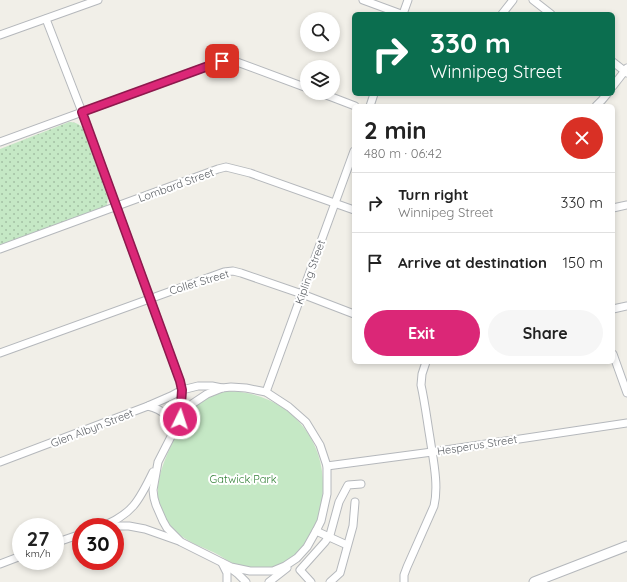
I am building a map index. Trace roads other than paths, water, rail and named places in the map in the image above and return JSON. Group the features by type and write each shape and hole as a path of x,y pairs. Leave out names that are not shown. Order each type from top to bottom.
{"street":[{"path":"363,0 396,12"},
{"path":"403,12 408,0"},
{"path":"504,12 513,0"},
{"path":"533,0 548,12"},
{"path":"0,35 94,1"},
{"path":"46,19 82,112 180,381 182,390 180,419"},
{"path":"0,142 222,61 230,60 237,62 300,85"},
{"path":"615,63 626,70 615,84"},
{"path":"598,104 605,96"},
{"path":"339,100 352,105"},
{"name":"Kipling Street","path":"266,392 352,156"},
{"name":"Lombard Street","path":"0,249 226,167 250,173 352,209"},
{"path":"615,208 627,205"},
{"name":"Collet Street","path":"0,353 224,272 234,271 302,294 352,313"},
{"path":"615,308 627,306"},
{"path":"615,360 627,393"},
{"path":"404,582 404,575 407,567 434,506 437,490 421,385 422,374 425,364"},
{"name":"Glen Albyn Street","path":"0,462 148,406 182,390 198,386 222,388"},
{"path":"117,518 127,513 135,505 144,491 180,419 192,404 207,394 222,388 246,388 266,392 289,407 306,422 320,445 327,466 327,494 321,521 307,547 272,580 264,582"},
{"path":"148,406 165,414 172,434"},
{"name":"Hesperus Street","path":"327,466 627,423"},
{"path":"158,462 153,490 156,505 163,521 181,542"},
{"path":"311,582 300,570 329,537 339,502 348,485 361,484"},
{"path":"330,582 340,573 353,526 355,502"},
{"path":"124,526 145,529 181,542 231,567 250,571 273,571 284,566 300,555"},
{"path":"316,531 348,545"},
{"path":"534,582 627,546"},
{"path":"0,564 12,559"},
{"path":"224,564 227,573 227,582"},
{"path":"224,564 246,582"}],"park label":[{"name":"Gatwick Park","path":"243,479"}]}
